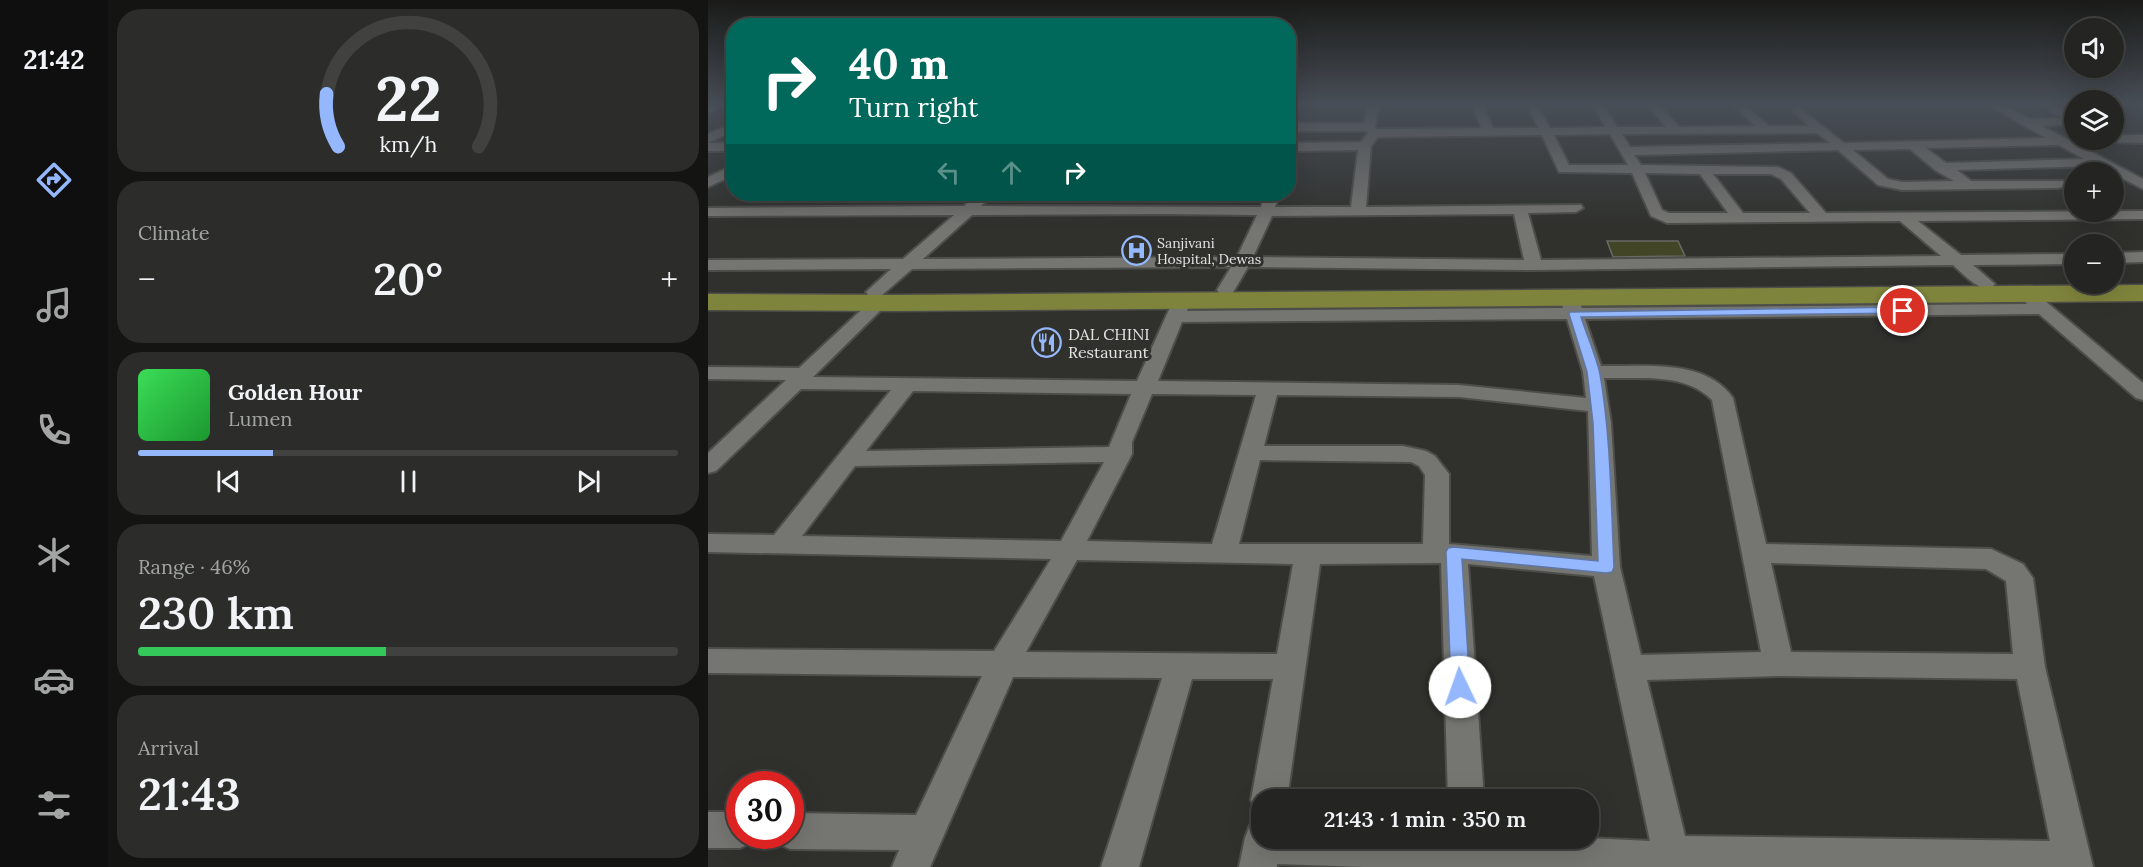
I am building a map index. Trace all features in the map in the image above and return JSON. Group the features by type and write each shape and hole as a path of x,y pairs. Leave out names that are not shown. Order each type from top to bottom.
{"main road":[{"path":"2124,282 2143,282"},
{"path":"708,302 1226,290 2064,283"},
{"path":"708,291 1179,308 2035,302 2143,293"}],"street":[{"path":"1553,145 1561,167 1564,169 1637,171 1759,169 1781,172 1822,218"},
{"path":"1622,145 1637,171 1656,213 1676,219 2064,215"},
{"path":"1625,151 1881,145"},
{"path":"1914,145 1968,185"},
{"path":"2129,145 2143,152"},
{"path":"1296,147 1365,146 1358,212"},
{"path":"1843,146 1883,182 1894,185 2062,187 2024,164"},
{"path":"708,147 726,147"},
{"path":"2081,150 2101,162"},
{"path":"1940,166 2064,163"},
{"path":"1703,169 1740,219"},
{"path":"708,183 724,174"},
{"path":"2124,175 2143,185"},
{"path":"713,457 800,379 907,265 979,201"},
{"path":"1164,210 1170,201"},
{"path":"1226,290 1243,261 1270,201"},
{"path":"708,212 1164,210 1358,212 1576,208"},
{"path":"1520,209 1534,265"},
{"path":"2124,214 2143,215"},
{"path":"1905,218 1986,284"},
{"path":"2124,258 2143,257"},
{"path":"708,265 1243,261 1534,265 2064,259"},
{"path":"2035,302 2143,393"},
{"path":"1572,305 1593,372 1598,406 1606,567 1672,860"},
{"path":"911,867 1004,662 1043,599 1120,454 1121,442 1179,308"},
{"path":"1593,372 1679,374 1708,384 1722,398 1779,664"},
{"path":"708,374 907,384 1459,391 1598,406"},
{"path":"781,543 907,384"},
{"path":"1223,553 1268,388"},
{"path":"1251,453 1403,453 1418,456 1427,461 1437,474 1465,789"},
{"path":"849,459 1120,454"},
{"path":"708,543 1308,555 1445,553 1606,567"},
{"path":"1261,850 1468,853 1672,860 2074,864 2030,667 2019,578 2000,562 1991,559 1756,552"},
{"path":"1271,789 1308,555"},
{"path":"708,661 1004,662 1290,667"},
{"path":"1629,668 1779,664 2030,667"},
{"path":"1120,867 1181,665"},
{"path":"708,830 726,830"},
{"path":"804,831 928,833"}],"building":[{"path":"1607,241 1678,241 1685,256 1613,257"}],"place":[{"name":"Sanjivani Hospital, Dewas","path":"1136,251"},
{"name":"DAL CHINI Restaurant","path":"1047,343"}],"route":[{"path":"1460,687 1454,552 1606,567 1600,423 1596,389 1593,372 1574,314 1903,311"}]}
